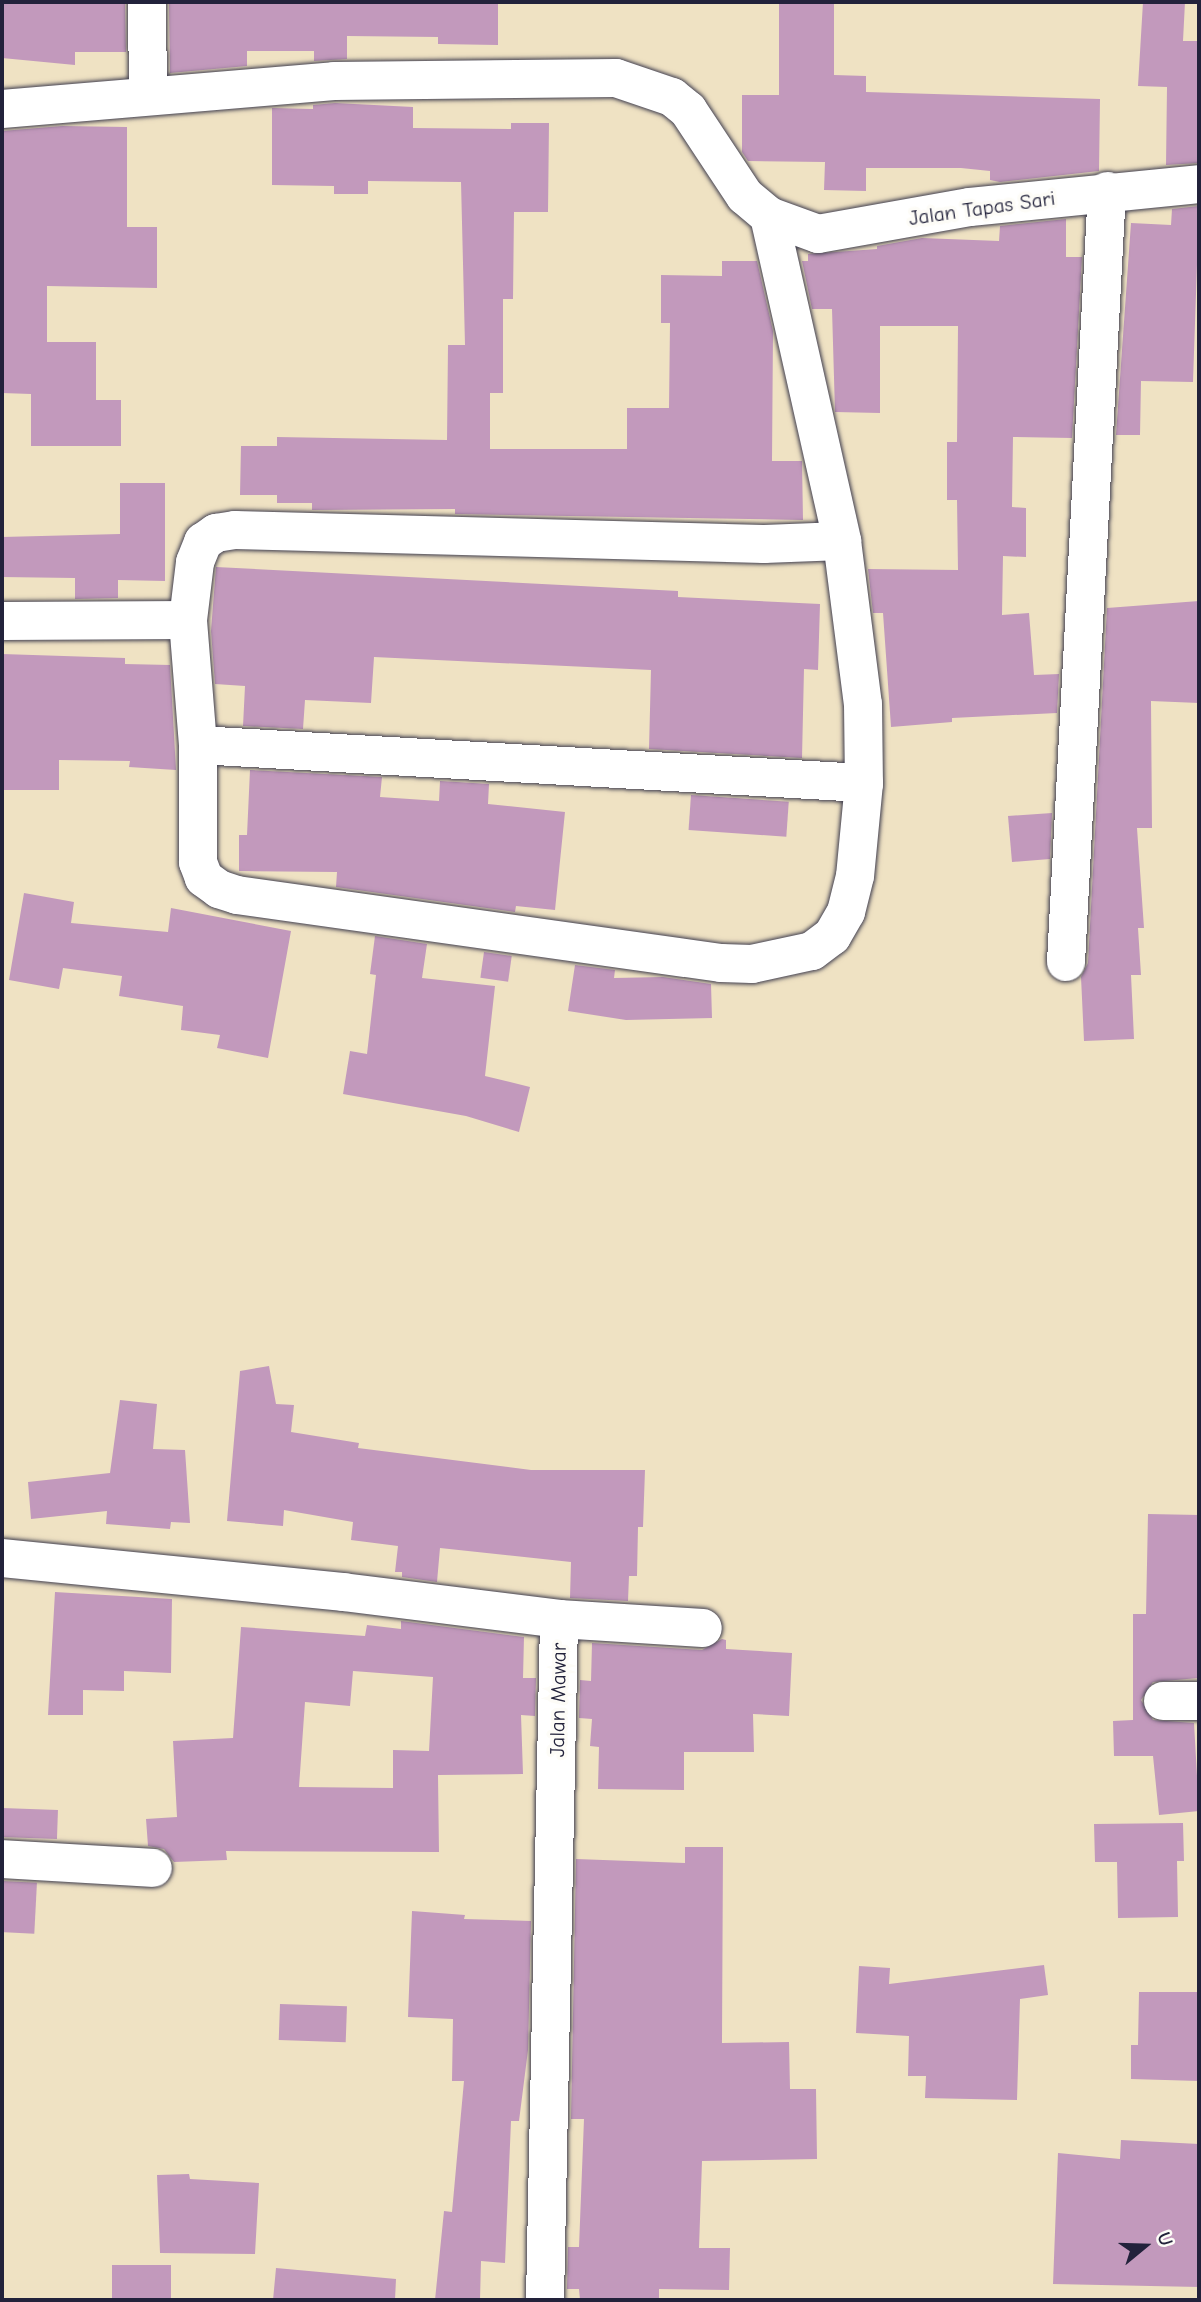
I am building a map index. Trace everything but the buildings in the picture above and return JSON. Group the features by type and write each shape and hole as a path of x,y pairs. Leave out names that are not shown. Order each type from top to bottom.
{"street":[{"path":"148,2 148,95"},
{"name":"Jalan Tapas Sari","path":"2,109 334,81 616,78 654,87 688,110 745,196 769,216 796,230 836,233 958,209 1107,191 1199,184"},
{"path":"1066,962 1107,191"},
{"path":"769,216 842,541 860,653 864,783 855,876 846,912 832,936 812,950 784,959 721,963 237,895 219,889 204,878 198,862 198,745 188,620 195,562 203,542 216,533 235,530 764,544 842,541"},
{"path":"2,621 188,620"},
{"path":"198,745 864,783"},
{"name":"Jalan Mawar","path":"2,1558 343,1591 559,1619 545,2300"},
{"path":"559,1619 703,1628"},
{"path":"2,1859 153,1868"}]}
